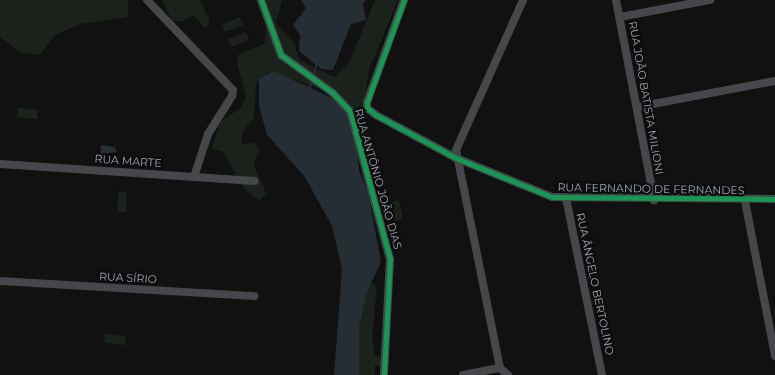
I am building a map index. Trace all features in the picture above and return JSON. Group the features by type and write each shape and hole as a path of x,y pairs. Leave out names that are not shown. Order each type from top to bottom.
{"street":[{"path":"147,0 233,90 208,134 194,177"},
{"name":"RUA ANTÔNIO JOÃO DIAS","path":"261,0 281,55 333,93 350,111 390,259 384,375"},
{"name":"RUA FERNANDO DE FERNANDES","path":"404,0 367,102 367,108 376,115 456,158 552,197 745,201 775,199"},
{"path":"508,375 500,368 456,158 523,0"},
{"name":"RUA JOÃO BATISTA MILIONI","path":"616,0 654,200"},
{"path":"620,17 710,0"},
{"path":"636,107 775,81"},
{"name":"RUA MARTE","path":"0,164 254,181"},
{"name":"RUA ÂNGELO BERTOLINO","path":"566,198 602,375"},
{"path":"745,201 775,356"},
{"name":"RUA SÍRIO","path":"0,281 255,296"},
{"path":"464,375 500,368"}],"shaded area":[{"path":"0,0 127,0 129,7 127,17 79,24 55,35 40,55 20,52 0,37"},
{"path":"162,0 200,0 210,21 206,29 193,15 182,21 172,21"},
{"path":"266,0 282,0 276,24 294,43 300,60 334,77 349,63 375,0 398,0 369,70 363,111 355,115 330,92 277,74 268,73 256,83 254,118 243,131 241,141 243,144 254,143 259,149 254,166 266,193 259,200 244,189 223,152 212,149 220,122 242,107 246,96 237,62 239,54 264,44 269,13"},
{"path":"301,0 366,0 363,3 366,20 351,24 333,70 321,69 299,51 300,35 293,25 306,8"},
{"path":"240,17 243,25 225,32 222,25"},
{"path":"246,32 249,40 231,47 228,39"},
{"path":"274,71 345,104 356,139 359,171 368,192 381,262 367,292 359,327 359,375 334,375 342,269 332,226 305,177 267,135 259,106 259,79"},
{"path":"18,108 38,110 37,119 17,117"},
{"path":"101,145 115,147 117,152 100,154"},
{"path":"119,191 127,192 126,212 117,212"},
{"path":"399,200 403,219 395,221 391,202"},
{"path":"365,279 377,286 372,336 375,356 381,357 380,366 375,365 375,375 352,375"},
{"path":"105,334 126,336 125,345 104,343"}],"waterway":[{"path":"314,73 317,64"},
{"path":"310,88 311,83"}],"cycle path":[{"path":"261,0 281,55 333,93 350,111 390,259 384,375"},
{"path":"404,0 367,102 367,108 376,115 456,158 552,197 775,199"}]}
